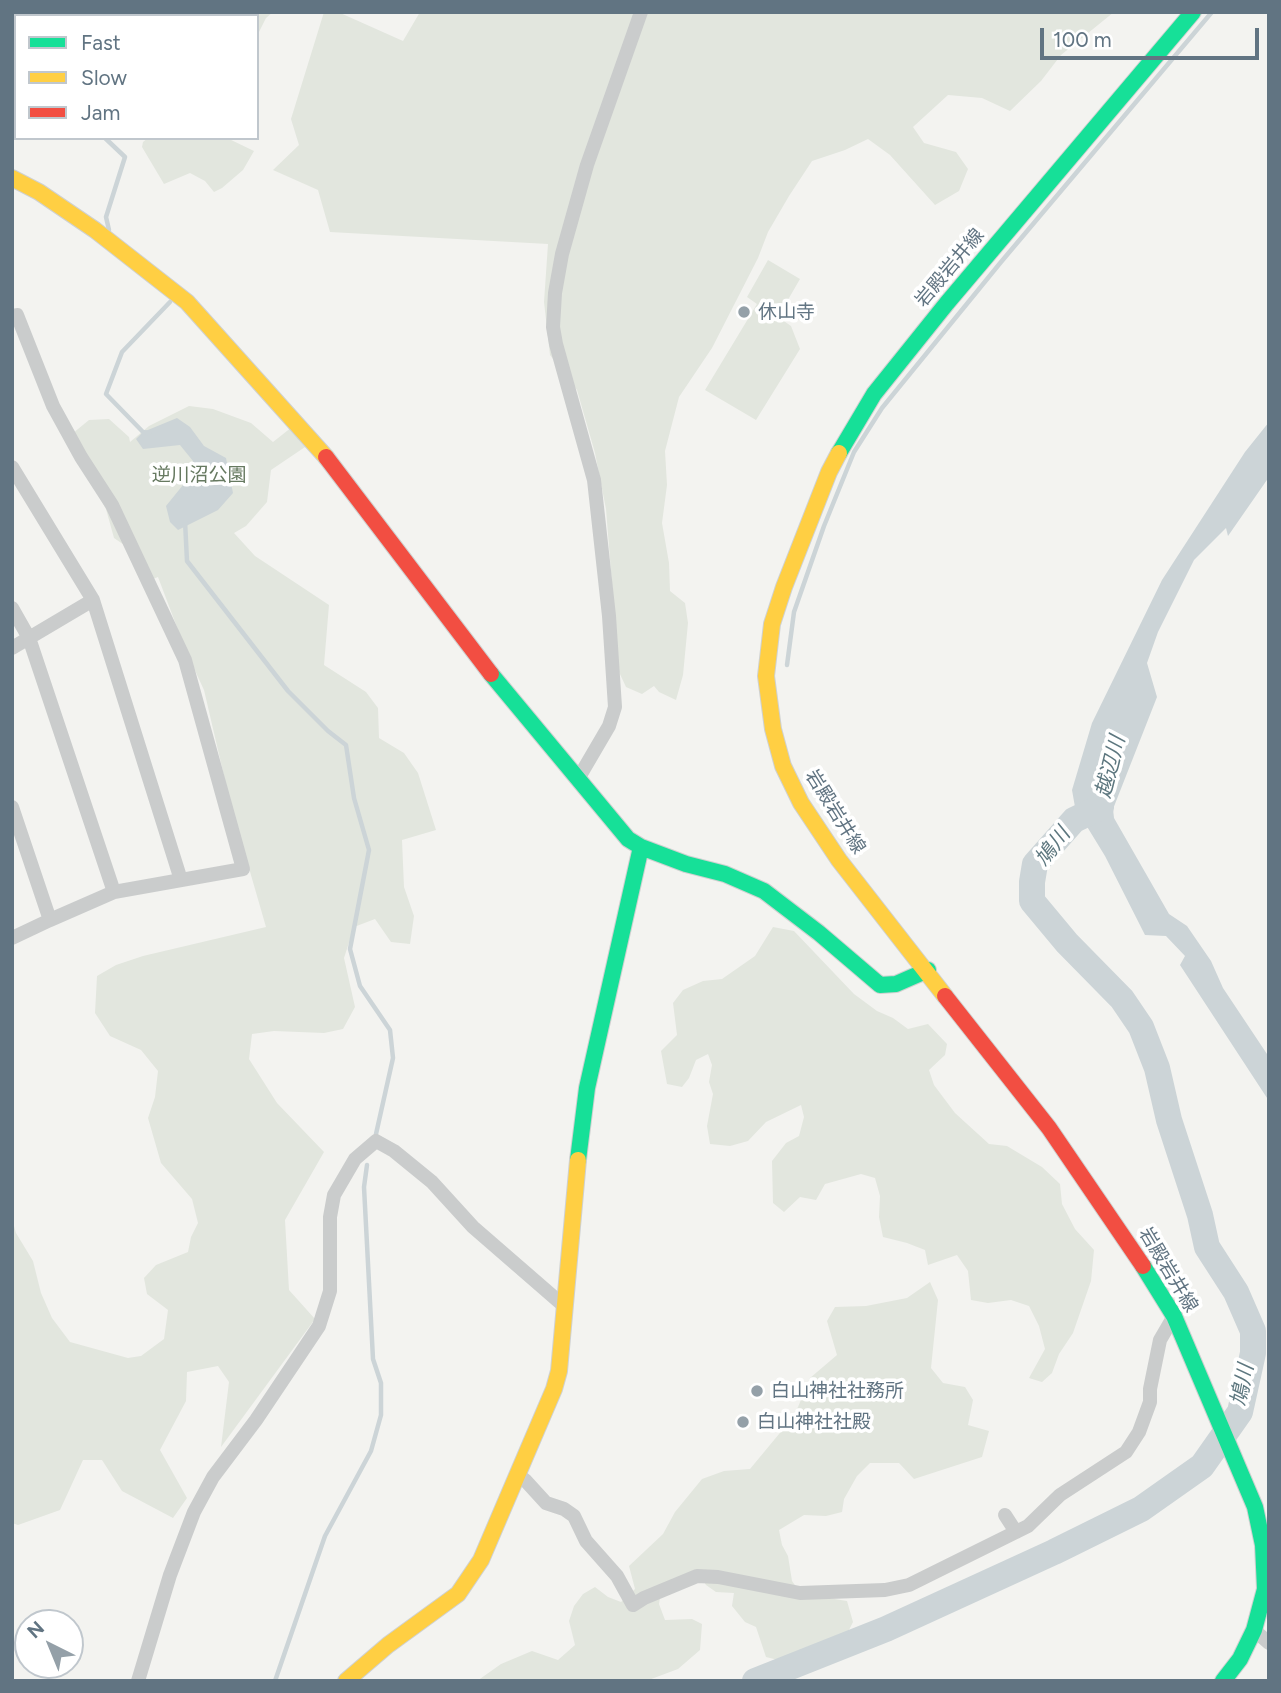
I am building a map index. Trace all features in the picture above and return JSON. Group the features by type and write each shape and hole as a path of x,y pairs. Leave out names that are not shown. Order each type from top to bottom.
{"street":[{"path":"578,779 609,726 615,707 609,616 594,480 556,344 555,292 562,254 587,165 641,12"},
{"name":"岩殿岩井線","path":"1193,12 947,303 874,394 850,431 829,472 784,587 772,624 766,676 773,729 782,766 801,803 839,860 928,970 1049,1128 1156,1284 1174,1316 1255,1507 1264,1545 1265,1589 1254,1630"},
{"path":"15,183 39,192 95,230 187,302 331,463 501,687 628,839 640,847 686,864 724,874 764,891 820,933 880,985 896,984 928,970"},
{"path":"12,316 17,315 53,406 112,505 185,660 243,869 114,892 12,938"},
{"path":"12,467 93,600 181,880"},
{"path":"12,648 93,600"},
{"path":"12,608 29,638 114,892"},
{"path":"12,807 14,825 50,920"},
{"path":"346,1681 388,1645 458,1594 481,1560 554,1389 559,1371 574,1189 587,1088 640,847"},
{"path":"138,1681 170,1576 194,1512 212,1477 256,1420 319,1326 330,1291 330,1217 334,1195 355,1158 376,1141 394,1151 432,1182 473,1227 564,1306"},
{"path":"517,1474 526,1479 546,1503 564,1509 574,1516 586,1541 617,1576 633,1605 643,1598 697,1576 740,1580 800,1593 885,1590 909,1585 1028,1526 1060,1495 1126,1452 1139,1432 1150,1402 1160,1340 1174,1316"},
{"path":"1005,1515 1016,1532"},
{"path":"1223,1681 1240,1659 1254,1630 1269,1643"}],"green space":[{"path":"182,12 273,12 266,18 259,32 259,14"},
{"path":"324,12 338,12 403,41 420,12 1114,12 1061,55 1041,81 1010,111 982,98 948,95 913,127 924,143 956,152 968,169 959,191 935,205 890,155 868,139 812,161 789,196 768,232 758,258 712,348 679,397 665,451 667,485 662,523 669,563 670,591 685,603 688,623 683,675 676,700 659,692 654,686 642,694 626,687 619,672 606,509 595,453 577,390 550,355 544,302 548,244 330,232 318,190 273,170 299,145 291,119"},
{"path":"231,140 254,151 243,170 214,192 205,181 190,173 164,184 142,147 143,142"},
{"path":"768,260 800,279 778,317 791,326 800,349 756,420 705,390 757,304 747,297"},
{"name":"逆川沼公園","path":"189,406 213,409 251,423 273,442 292,427 308,445 271,470 267,502 246,526 234,533 255,556 329,605 324,665 366,692 378,708 379,738 404,753 418,773 436,830 402,840 404,887 414,916 410,944 391,942 375,919 354,927 344,958 355,1007 343,1029 324,1033 274,1031 252,1034 249,1059 277,1103 324,1152 285,1220 289,1290 315,1319 221,1447 229,1382 218,1366 187,1372 186,1401 160,1450 187,1498 173,1518 122,1491 102,1460 83,1460 60,1510 18,1525 12,1523 12,1219 16,1233 33,1261 41,1293 52,1318 70,1342 128,1358 141,1356 164,1339 168,1310 147,1294 144,1278 156,1265 188,1252 198,1223 192,1199 161,1163 148,1118 155,1097 158,1071 141,1050 110,1036 95,1013 97,976 116,965 143,956 266,927 231,806 204,690 158,577 153,579 143,558 114,538 106,509 67,438 89,420 109,419 129,437 130,442 149,426"},
{"path":"773,927 794,931 854,994 877,1011 908,1029 928,1024 947,1044 945,1055 929,1070 934,1085 955,1113 989,1144 1007,1146 1042,1167 1060,1184 1062,1204 1075,1229 1094,1250 1091,1281 1073,1333 1059,1354 1052,1373 1042,1382 1029,1378 1045,1349 1039,1326 1029,1306 1011,1300 988,1303 971,1300 968,1271 957,1255 928,1265 925,1250 883,1237 879,1217 880,1196 875,1178 861,1174 825,1184 816,1200 800,1197 784,1212 773,1203 772,1161 786,1143 799,1136 804,1117 801,1105 766,1122 748,1141 730,1146 710,1144 707,1126 713,1094 709,1082 712,1065 708,1054 696,1060 682,1087 667,1084 661,1051 677,1035 673,1003 683,990 703,981 722,979 755,956"},
{"path":"930,1282 938,1300 931,1368 943,1383 965,1387 973,1400 968,1425 989,1431 982,1457 914,1479 899,1463 870,1463 857,1476 844,1499 842,1512 826,1516 804,1515 779,1530 788,1556 792,1581 804,1598 822,1597 847,1601 853,1622 846,1636 782,1661 766,1657 756,1627 745,1622 732,1606 734,1593 716,1592 706,1585 697,1571 662,1585 659,1604 665,1620 692,1619 702,1624 700,1650 678,1669 646,1681 477,1681 501,1664 532,1651 558,1660 575,1645 569,1621 574,1606 583,1594 595,1587 608,1597 621,1602 635,1589 629,1566 663,1534 675,1512 702,1479 724,1471 750,1469 798,1407 810,1378 837,1355 827,1321 835,1307 866,1306 907,1298"}],"water":[{"path":"177,418 190,427 204,446 226,458 233,493 218,510 178,530 170,522 166,506 183,485 193,461 180,445 143,449 136,439 143,432"},
{"name":"越辺川","path":"1269,422 1269,477 1228,536 1226,528 1194,560 1158,632 1147,663 1157,697 1113,809 1114,818 1169,914 1187,926 1211,961 1223,988 1269,1057 1269,1101 1180,965 1185,956 1166,936 1145,935 1105,856 1075,807 1072,790 1092,723 1162,580 1245,452"}],"waterway":[{"path":"787,665 794,612 824,526 854,452 882,408 1212,12"},
{"path":"107,140 125,157 106,217 109,230"},
{"path":"149,433 143,432 106,394 122,352 170,302"},
{"path":"185,521 187,561 288,691 346,745 354,798 369,850 350,949 360,986 390,1030 393,1058 376,1134"},
{"name":"鳩川","path":"755,1681 886,1629 1141,1509 1202,1466 1240,1412 1253,1353 1253,1331 1236,1292 1207,1247 1200,1215 1169,1120 1157,1068 1141,1027 1122,999 1067,943 1032,901 1035,864 1074,820 1101,807"},
{"path":"275,1681 325,1536 371,1451 381,1415 381,1383 373,1359 364,1187 367,1165"}],"traffic: fast":[{"path":"839,453 874,394 947,303 1193,12"},
{"path":"491,674 628,839 641,847 686,864 725,874 764,891 880,985 896,984 928,970"},
{"path":"578,1160 587,1088 641,847"},
{"path":"1143,1266 1174,1316 1255,1507 1263,1545 1265,1589 1254,1630 1240,1659 1223,1681"}],"traffic: slow":[{"path":"12,178 39,192 95,230 187,302 326,457"},
{"path":"839,453 829,472 772,624 766,676 773,729 783,766 801,803 839,860 945,996"},
{"path":"346,1681 388,1645 458,1594 481,1560 554,1389 559,1371 578,1160"}],"traffic: jam":[{"path":"326,457 491,674"},
{"path":"945,996 1049,1128 1143,1266"}],"place":[{"name":"休山寺","path":"744,312"},
{"name":"白山神社社務所","path":"757,1391"},
{"name":"白山神社社殿","path":"743,1422"}]}
